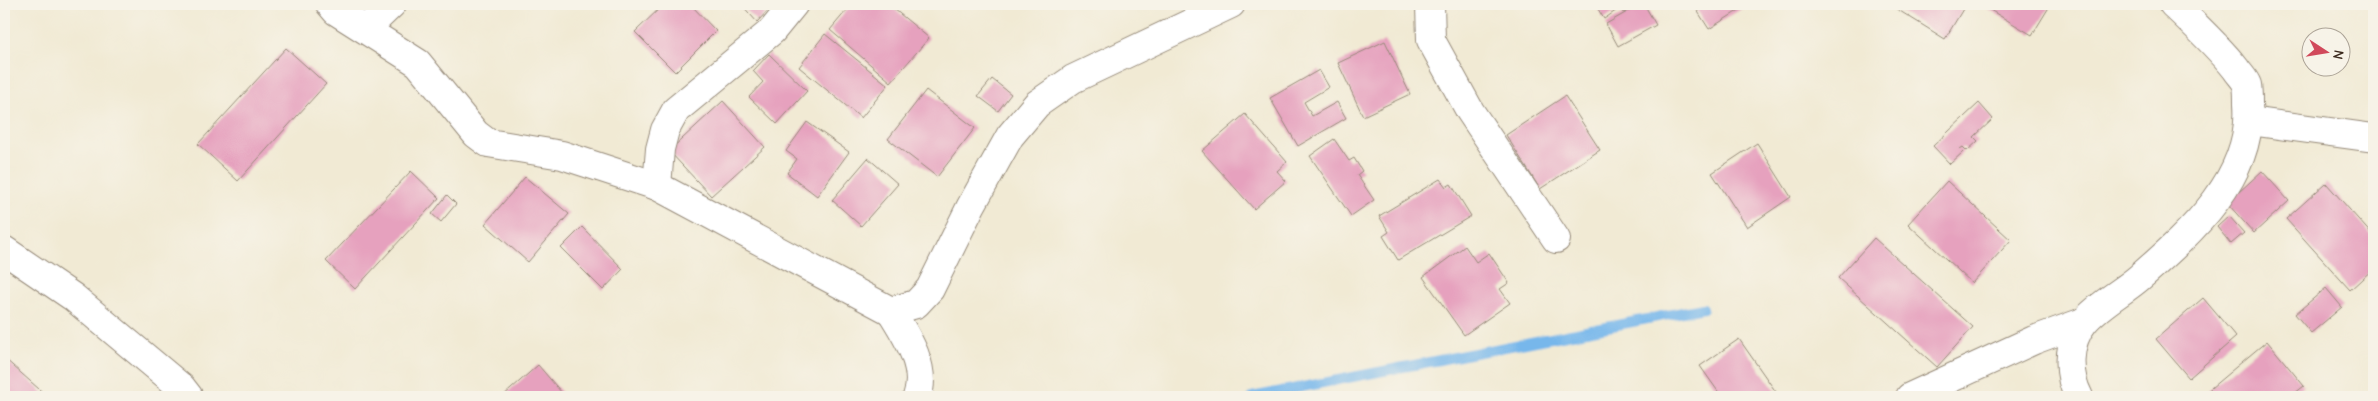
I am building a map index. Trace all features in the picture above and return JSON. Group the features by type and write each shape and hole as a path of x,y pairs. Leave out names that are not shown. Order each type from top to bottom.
{"street":[{"path":"330,4 336,11 418,63 476,134 488,143 562,155 657,186 890,311 914,349 920,388 917,397"},
{"path":"366,29 392,4"},
{"path":"657,186 660,149 665,130 676,110 772,31 794,4"},
{"path":"890,311 916,304 930,289 971,206 1010,136 1037,104 1073,80 1231,4"},
{"path":"1430,4 1431,40 1470,111 1556,239"},
{"path":"1910,397 2034,340 2083,322 2140,277 2189,230 2224,192 2242,156 2250,121 2247,84 2220,49 2173,4"},
{"path":"2250,121 2374,138"},
{"path":"4,250 74,297 189,397"},
{"path":"2079,397 2074,389 2070,366 2071,348 2083,322"}],"building":[{"path":"664,4 690,4 716,31 675,72 635,32"},
{"path":"741,4 772,4 773,5 757,22"},
{"path":"852,4 888,4 929,38 891,82 830,30"},
{"path":"1595,4 1637,4 1623,13 1620,8 1604,19"},
{"path":"1644,4 1656,25 1618,46 1606,24"},
{"path":"1693,4 1749,4 1709,29"},
{"path":"1898,4 1966,4 1945,39 1895,8"},
{"path":"1980,4 2051,4 2032,35"},
{"path":"825,34 888,85 861,118 799,67"},
{"path":"1385,41 1410,94 1363,116 1338,63"},
{"path":"286,48 326,84 238,181 198,144"},
{"path":"769,54 807,91 777,124 749,97 763,82 753,71"},
{"path":"1319,70 1329,87 1304,102 1312,116 1337,102 1346,118 1298,146 1270,98"},
{"path":"992,79 1011,94 998,111 978,96"},
{"path":"926,90 975,128 937,177 888,139"},
{"path":"1565,96 1600,150 1540,189 1506,135"},
{"path":"723,101 765,147 711,196 669,151"},
{"path":"1979,103 1993,119 1974,137 1978,141 1967,151 1963,147 1960,149 1963,152 1950,164 1933,146"},
{"path":"1245,114 1287,162 1277,171 1286,181 1254,209 1202,151"},
{"path":"807,122 849,152 817,196 787,173 797,159 786,151"},
{"path":"1334,139 1349,161 1354,158 1362,171 1357,175 1374,200 1351,216 1310,156"},
{"path":"1757,143 1791,197 1747,227 1712,173"},
{"path":"868,158 898,184 861,226 832,200"},
{"path":"411,171 439,198 355,289 326,261"},
{"path":"2262,171 2289,201 2254,233 2227,203"},
{"path":"525,177 569,214 528,262 485,224"},
{"path":"1440,179 1446,187 1451,184 1471,216 1398,260 1383,236 1389,232 1379,216"},
{"path":"1947,181 2011,240 1972,283 1908,224"},
{"path":"2326,183 2374,237 2374,268 2350,290 2286,219"},
{"path":"447,195 456,204 441,222 432,214"},
{"path":"2229,216 2244,233 2231,244 2217,227"},
{"path":"582,227 623,269 603,290 561,248"},
{"path":"1874,238 1973,327 1937,367 1838,278"},
{"path":"1465,246 1476,262 1489,253 1509,283 1500,289 1510,303 1464,335 1423,277"},
{"path":"2326,288 2342,307 2311,333 2295,314"},
{"path":"2203,298 2236,337 2189,378 2156,339"},
{"path":"1739,339 1776,392 1768,397 1722,397 1700,366"},
{"path":"2267,341 2304,386 2290,397 2209,397 2205,393"},
{"path":"4,358 48,397 4,397"},
{"path":"538,365 562,393 557,397 502,397"}],"waterway":[{"path":"1252,397 1703,308"}]}
